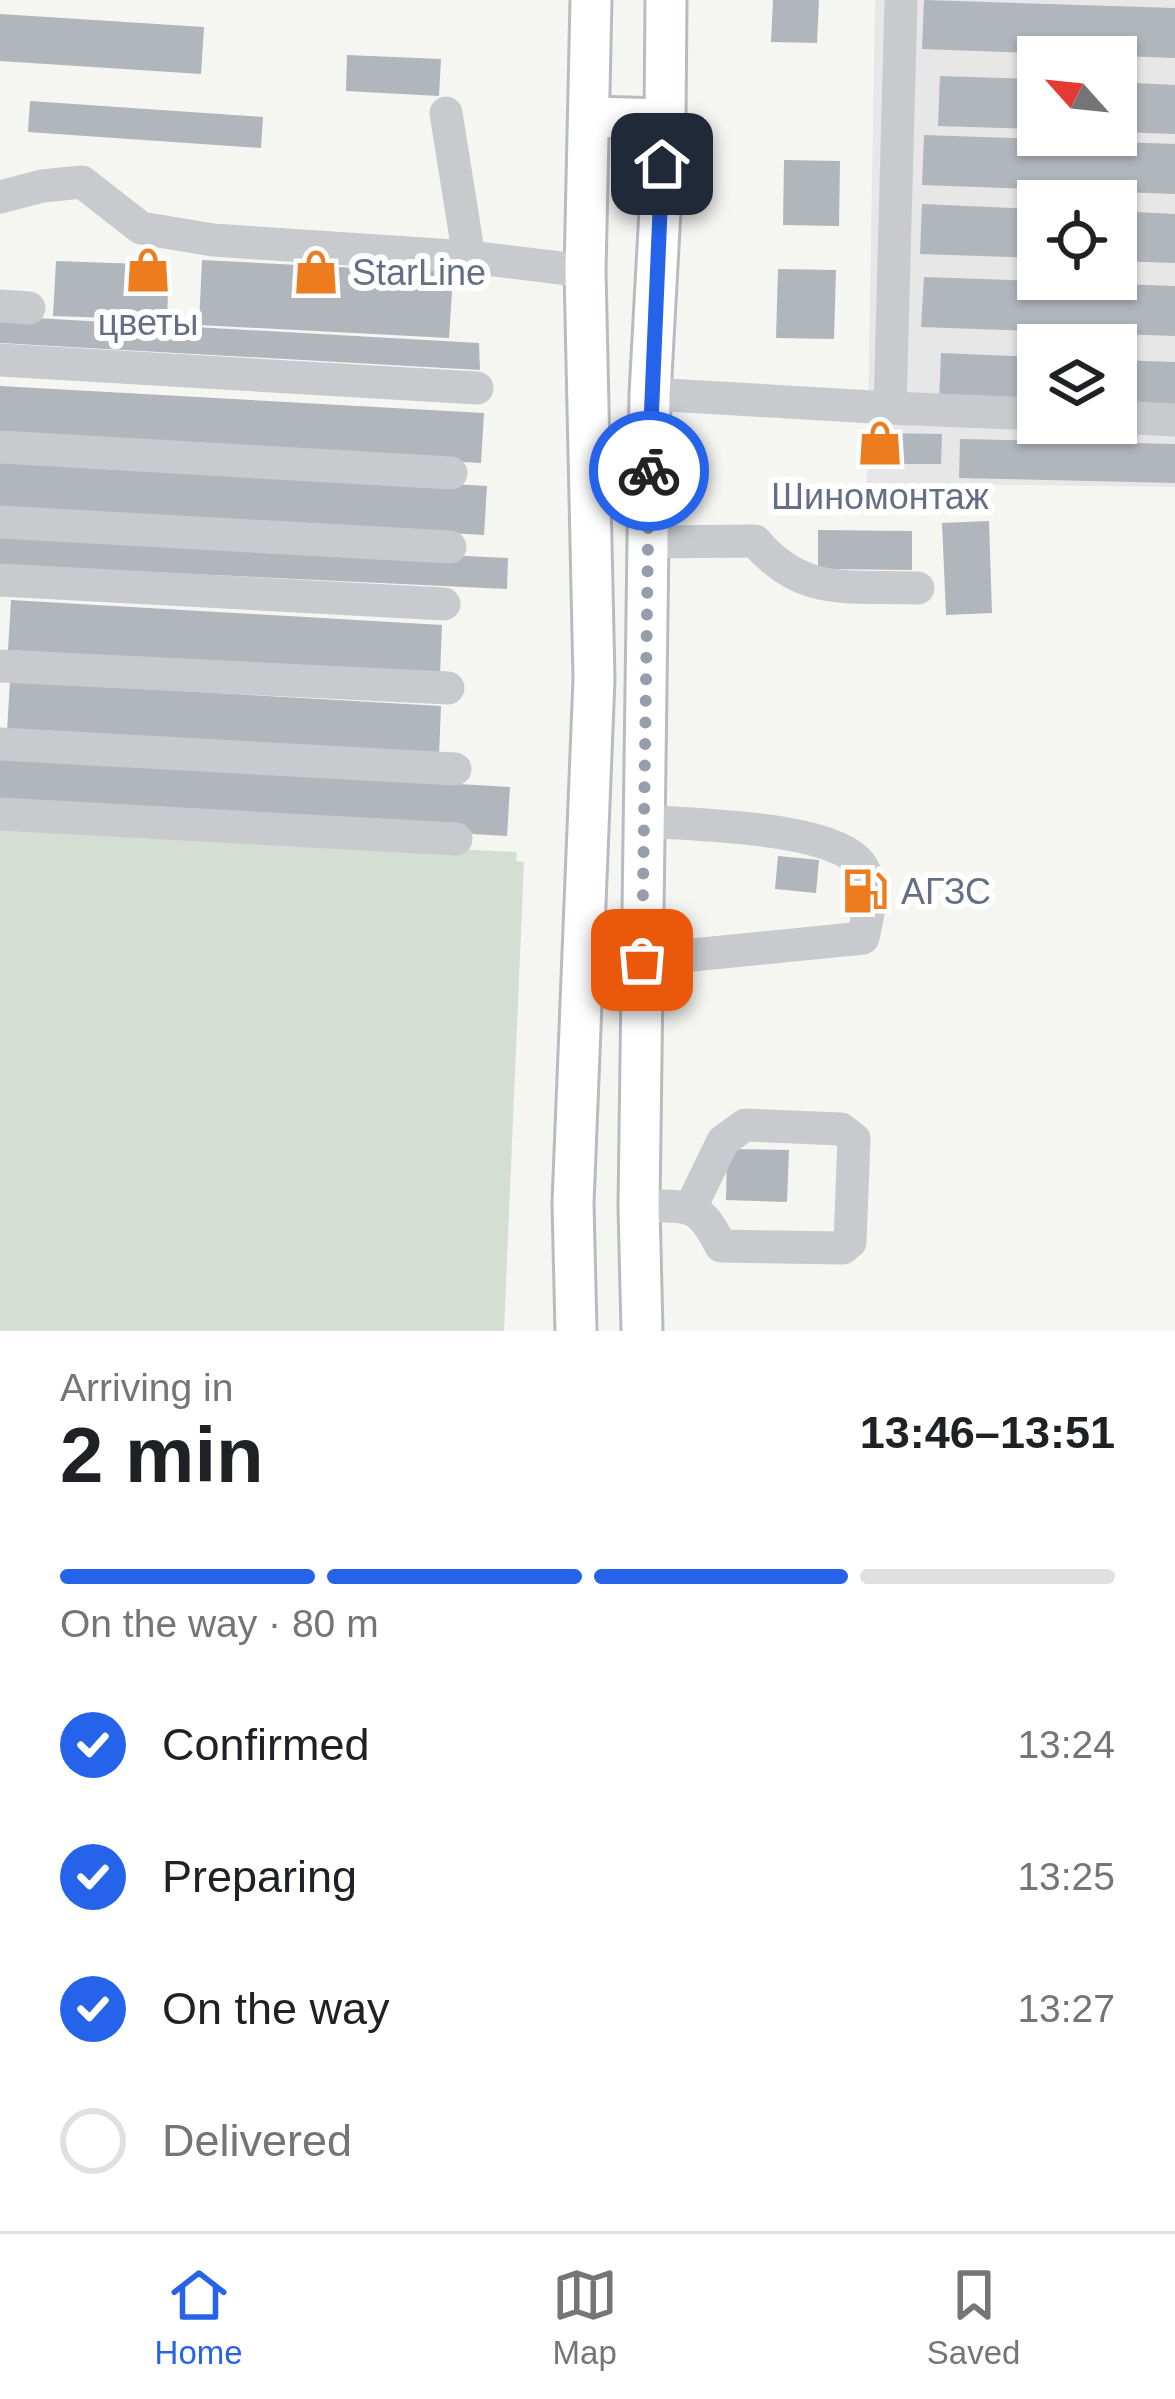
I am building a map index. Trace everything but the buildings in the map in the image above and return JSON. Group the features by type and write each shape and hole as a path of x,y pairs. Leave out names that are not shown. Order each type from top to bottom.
{"main road":[{"path":"576,1331 573,1203 594,679 585,271 591,0"},
{"path":"642,1331 639,1206 650,394 667,0"},
{"path":"590,117 664,118"},
{"path":"573,1203 639,1206"}],"lane":[{"path":"890,408 901,0"},
{"path":"446,113 470,257"},
{"path":"0,196 82,182 141,228 293,247 470,257 585,271"},
{"path":"0,360 477,388"},
{"path":"650,394 1017,413"},
{"path":"1137,418 1175,420"},
{"path":"0,447 452,472"},
{"path":"0,522 449,547"},
{"path":"649,542 755,541 776,566 805,582 918,588"},
{"path":"0,580 445,604"},
{"path":"0,665 448,688"},
{"path":"0,744 454,769"},
{"path":"0,814 456,839"},
{"path":"642,960 863,938 872,895 861,863 832,844 777,832 645,821"},
{"path":"639,1206 692,1208 707,1218 722,1246 843,1247 850,1242 854,1138 841,1129 745,1125 724,1141 692,1208"}],"shaded area":[{"path":"875,0 1175,0 1175,487 867,483"},
{"path":"0,827 517,852 516,861 524,862 504,1331 0,1331"}],"way so far":[{"path":"642,960 649,471"}],"place":[{"name":"цветы","path":"148,270"},
{"name":"StarLine","path":"316,272"},
{"name":"Шиномонтаж","path":"880,443"},
{"name":"АГЗС","path":"865,891"}],"route":[{"path":"649,471 662,164"}]}
